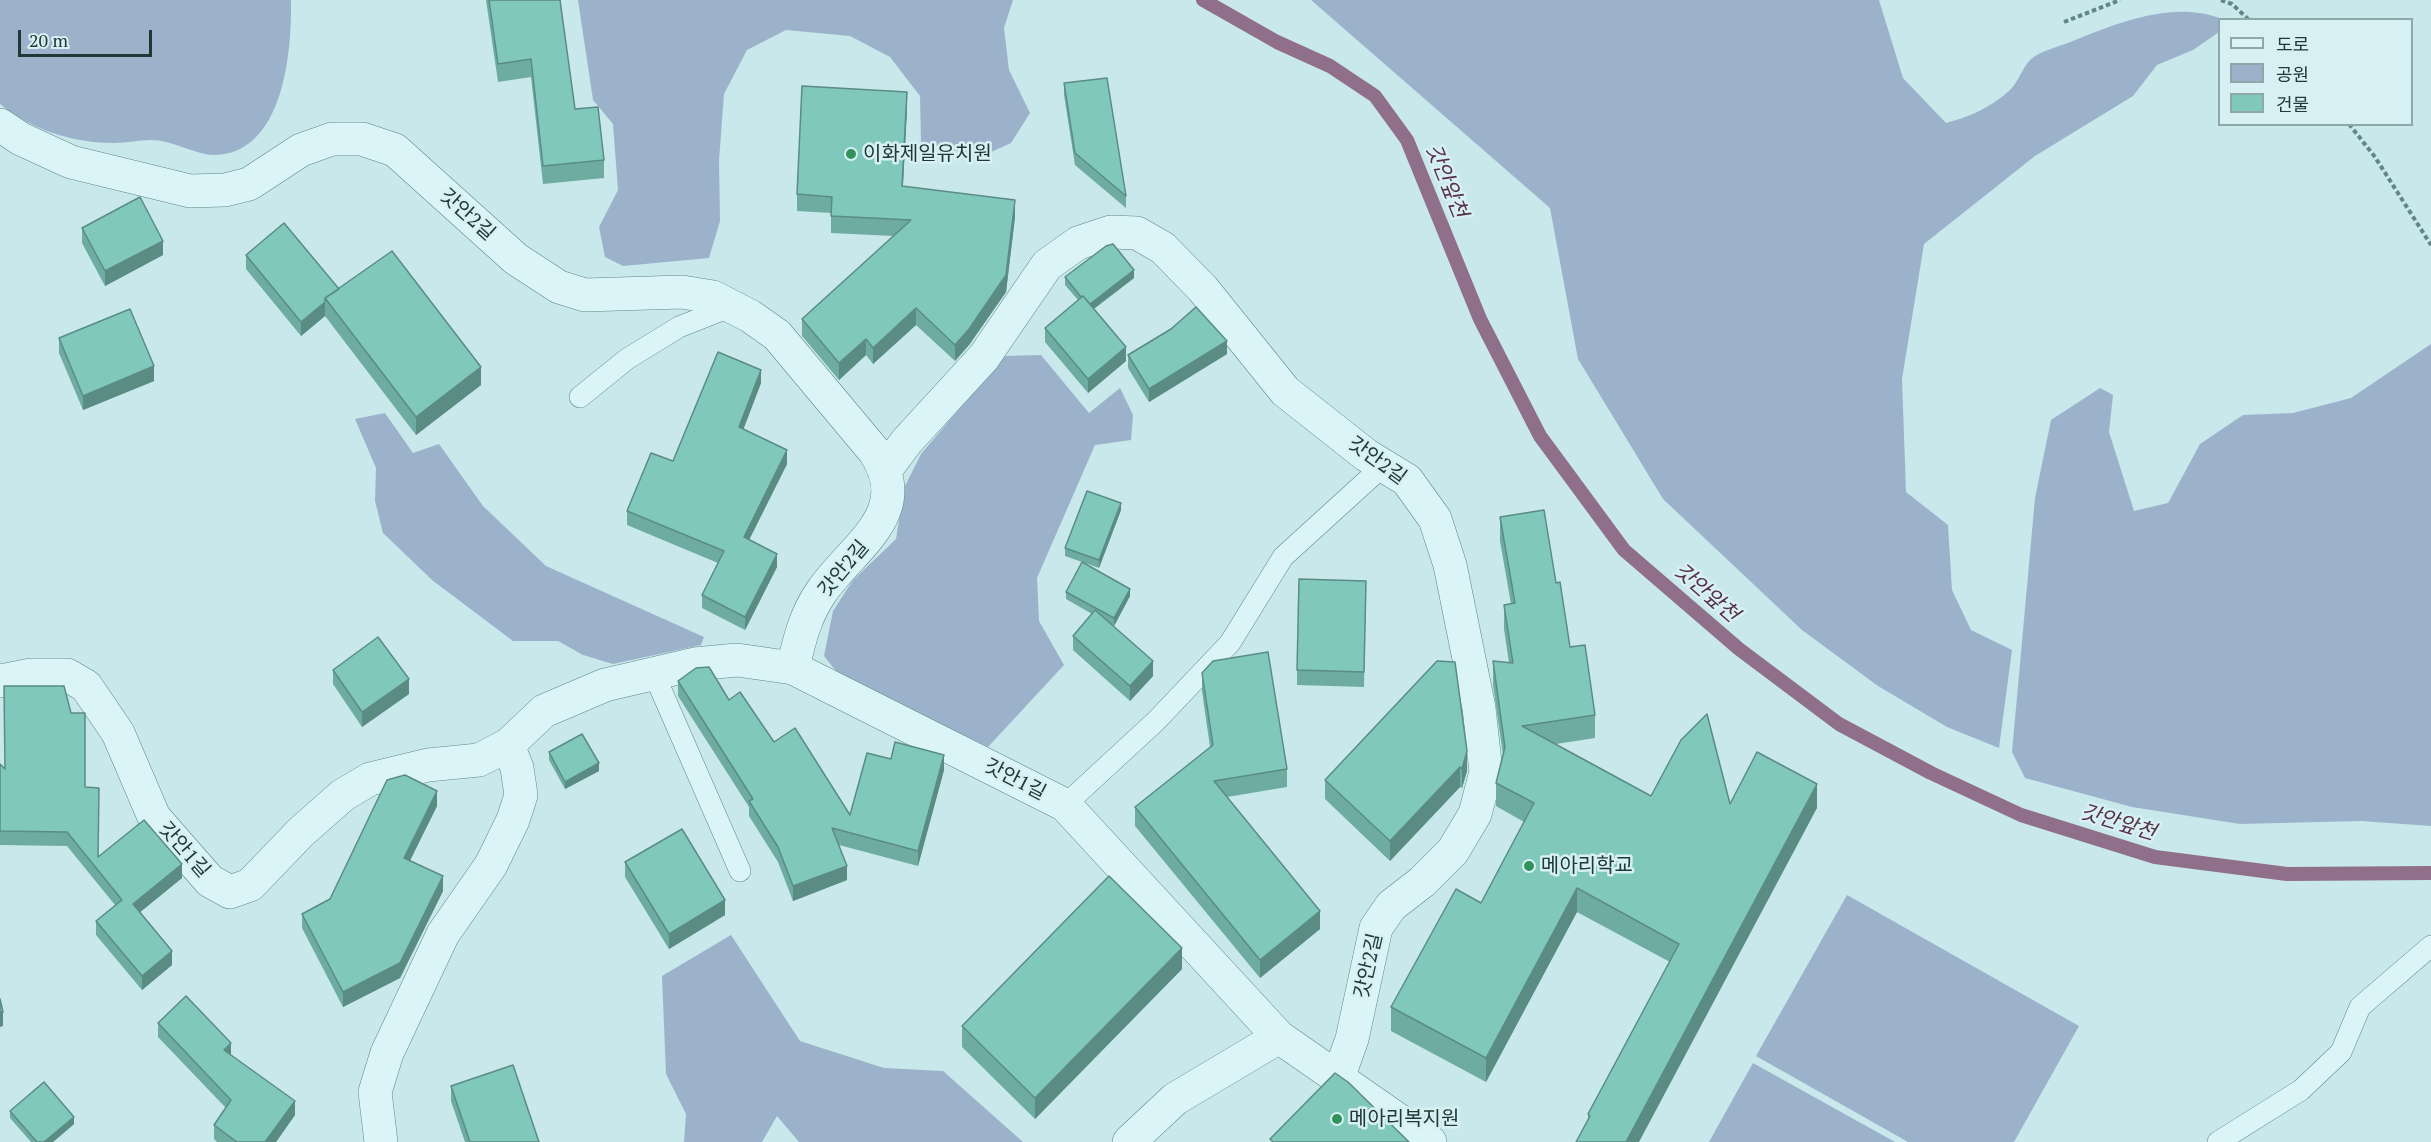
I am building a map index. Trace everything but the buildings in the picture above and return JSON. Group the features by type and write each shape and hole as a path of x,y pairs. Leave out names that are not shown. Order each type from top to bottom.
{"street":[{"name":"갓안2길","path":"0,125 21,139 71,162 190,190 225,190 249,184 301,150 332,139 362,139 394,150 516,259 559,287 585,295 682,292 713,297 732,306 777,335 886,469 889,486 886,509 870,537 822,591 801,630 793,668"},
{"name":"갓안2길","path":"886,469 907,441 984,357 1047,266 1078,243 1111,232 1137,233 1163,248 1203,289 1285,392 1383,466 1407,480 1435,519 1450,565 1479,708 1486,772 1475,814 1453,851 1422,882 1391,906 1376,928 1352,1038 1338,1078"},
{"name":"갓안1길","path":"0,681 31,675 67,675 86,686 118,733 154,817 210,881 230,892 250,885 301,832 343,795 370,778 428,765 479,760 508,745 544,711 605,685 695,664 736,660 793,668 1065,805 1279,1037 1430,1142"},
{"path":"381,1142 375,1092 387,1053 443,934 491,865 513,820 521,795 517,768 508,745"},
{"path":"1129,1142 1175,1099 1279,1037"}],"lane":[{"path":"580,397 636,353 679,327 732,306"},
{"path":"1065,805 1156,721 1230,643 1283,557 1383,466"},
{"path":"654,674 740,871"},
{"path":"2218,1142 2301,1090 2341,1052 2360,1006 2431,946"}],"path":[{"path":"2064,22 2120,0"},
{"path":"2221,0 2232,4 2247,18"},
{"path":"2351,126 2375,157 2431,245"}],"green space":[{"path":"0,0 291,0 289,46 279,97 269,119 255,138 237,150 213,155 159,141 119,143 84,141 39,128 0,104"},
{"path":"578,0 1013,0 1004,28 1009,70 1030,113 1011,143 980,157 921,142 920,96 890,57 850,36 786,30 747,50 724,94 719,161 720,221 709,258 623,266 605,257 599,227 618,190 613,124 593,100"},
{"path":"1311,0 1879,0 1903,78 1946,123 1972,114 1996,101 2013,86 2031,59 2051,49 2146,16 2185,12 2218,18 2218,33 2193,50 2157,65 2133,96 2035,156 1924,244 1902,379 1906,492 1948,525 1952,590 1971,630 2012,650 1999,748 1947,727 1878,686 1802,630 1663,499 1578,359 1550,208"},
{"path":"2431,344 2431,826 2361,821 2240,824 2132,807 2025,778 2012,752 2035,498 2051,420 2100,388 2113,395 2109,432 2134,511 2168,503 2200,444 2243,415 2293,413 2351,398"},
{"path":"1041,355 1089,413 1120,388 1133,415 1131,440 1095,445 1037,578 1039,621 1064,665 988,747 839,675 824,656 833,611 853,580 896,539 904,488 921,454 1004,356"},
{"path":"385,413 413,453 439,444 483,506 546,566 704,637 701,645 613,664 583,655 558,641 513,641 432,580 383,533 375,501 376,468 355,419"},
{"path":"1847,895 2079,1026 2014,1142 1908,1142 1756,1056"},
{"path":"731,935 800,1041 884,1068 943,1071 1023,1142 799,1142 777,1116 762,1142 684,1142 686,1114 666,1074 662,976"},
{"path":"1753,1063 1895,1142 1709,1142"}],"waterway":[{"name":"갓안앞천","path":"1203,0 1277,42 1330,66 1375,96 1407,140 1480,319 1540,436 1624,550 1739,649 1839,724 1931,773 2021,815 2155,857 2287,874 2431,873"}],"place":[{"name":"이화제일유치원","path":"851,154"},
{"name":"메아리학교","path":"1529,866"},
{"name":"메아리복지원","path":"1337,1119"}]}
